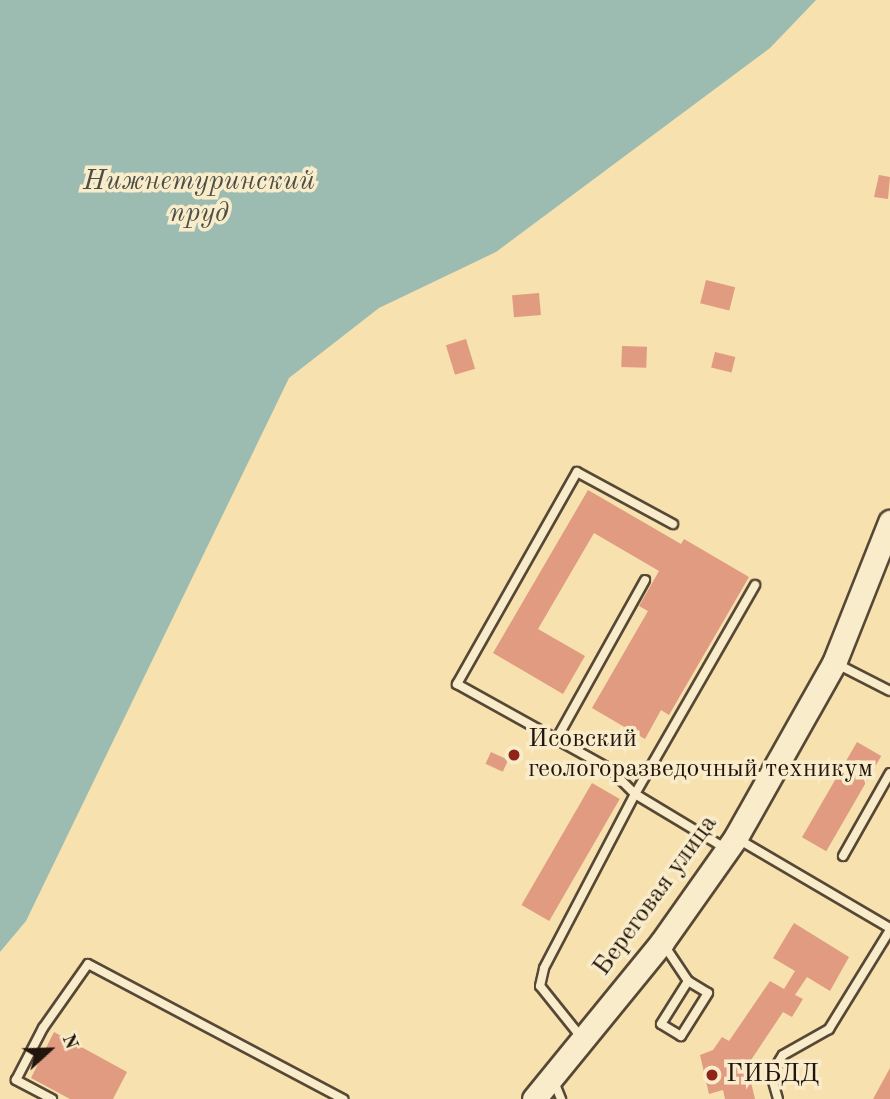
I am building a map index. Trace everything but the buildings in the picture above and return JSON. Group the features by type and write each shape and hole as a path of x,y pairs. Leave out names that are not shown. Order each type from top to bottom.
{"street":[{"name":"Береговая улица","path":"534,1099 662,942 732,843 834,663 890,522"}],"lane":[{"path":"673,524 577,472 457,684 610,769 635,794 890,929 829,1029 783,1055 771,1074 778,1099"},
{"path":"556,740 645,580"},
{"path":"583,1039 540,986 544,968 635,794 754,585"},
{"path":"834,663 890,691"},
{"path":"843,856 890,773"},
{"path":"662,942 688,981 708,993 681,1036 661,1024 688,981"},
{"path":"52,1099 16,1080 43,1028 88,964 343,1099"},
{"path":"552,1077 561,1099"}],"water":[{"name":"Нижнетуринский пруд","path":"0,0 816,0 770,48 496,252 379,308 289,378 26,921 0,952"}],"place":[{"name":"Исовский геологоразведочный техникум","path":"514,755"},
{"name":"ГИБДД","path":"712,1075"}]}
